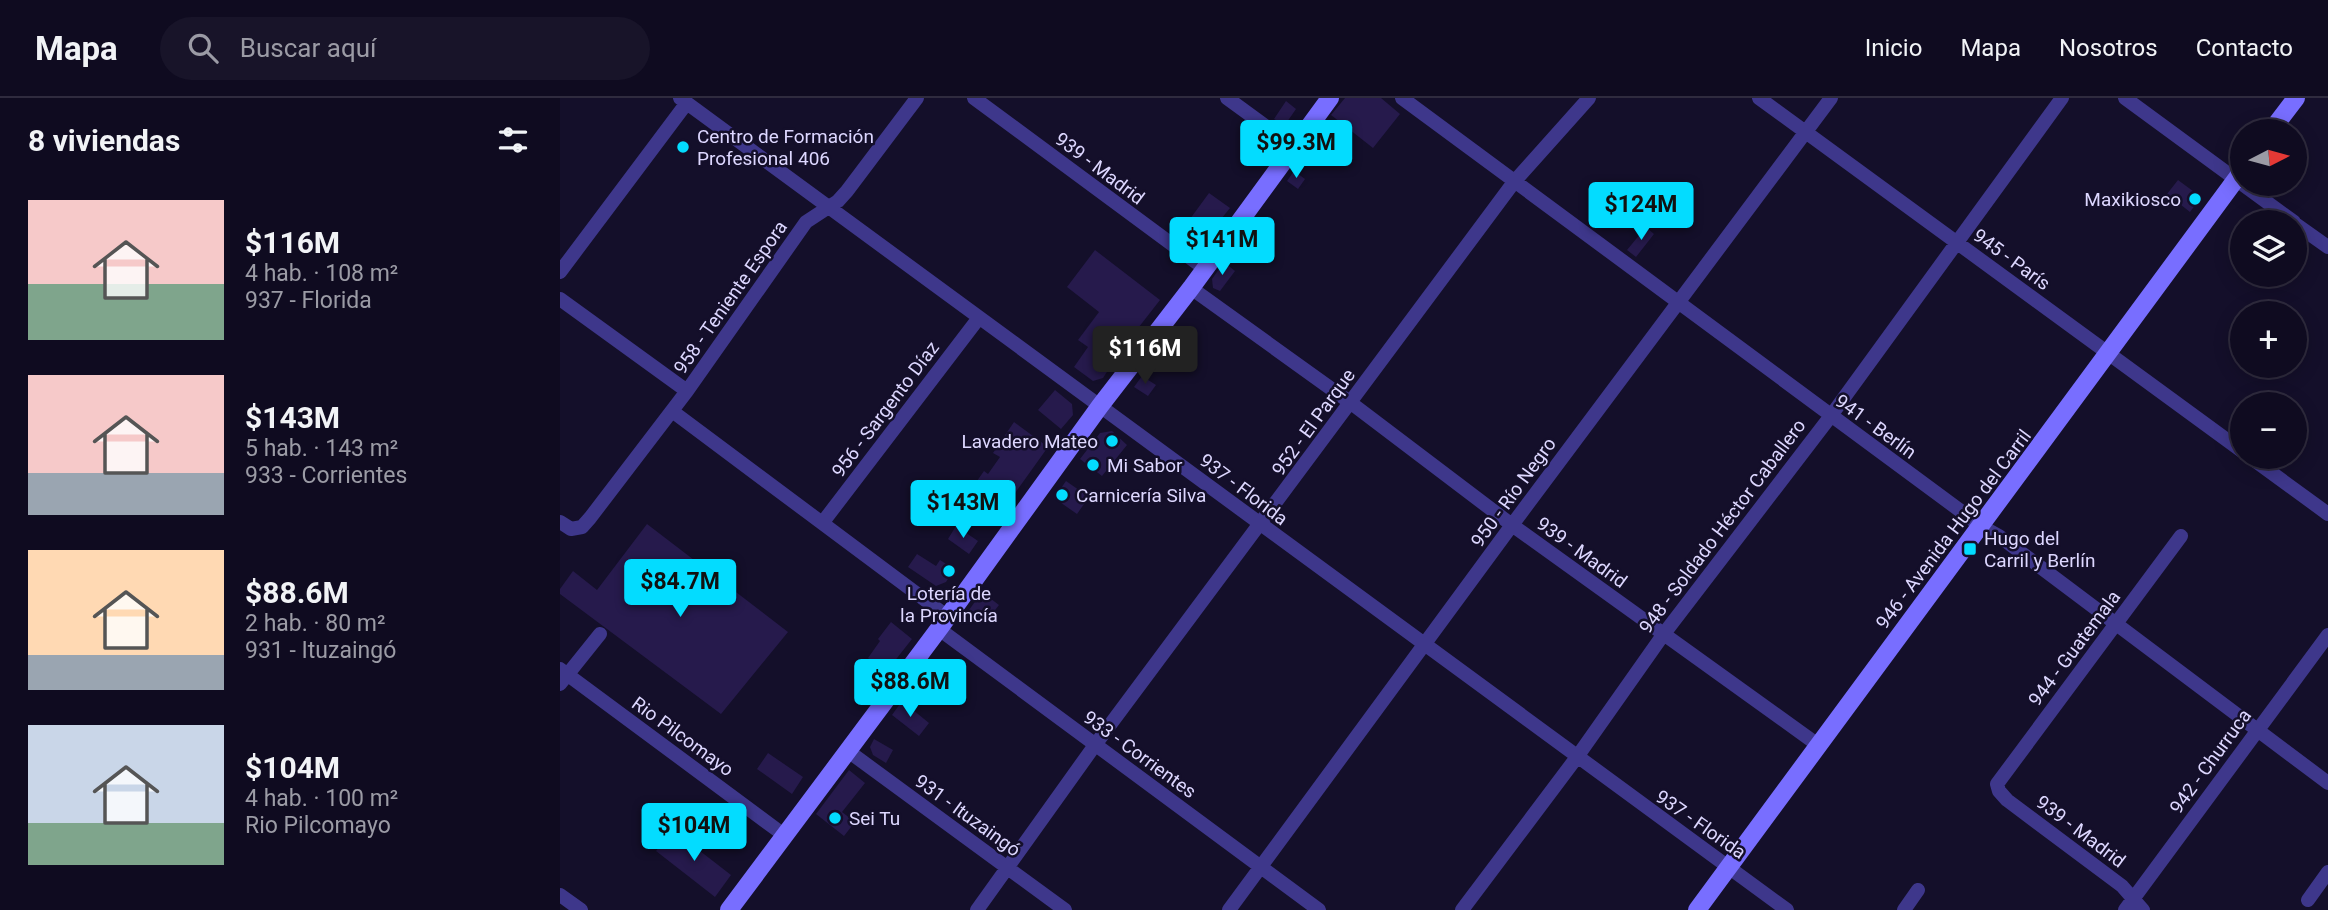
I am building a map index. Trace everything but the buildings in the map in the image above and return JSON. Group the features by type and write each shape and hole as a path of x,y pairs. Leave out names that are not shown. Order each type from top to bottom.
{"main road":[{"path":"729,910 1330,98"},
{"path":"2280,119 2296,98"},
{"name":"946 - Avenida Hugo del Carril","path":"1697,910 2230,188"}],"street":[{"name":"958 - Teniente Espora","path":"560,523 571,529 582,527 687,391 806,222 847,191 918,98"},
{"name":"939 - Madrid","path":"974,98 1204,268"},
{"path":"1227,98 1294,147"},
{"name":"941 - Berlín","path":"1402,98 1830,417 1981,526 1999,536 2328,783"},
{"name":"952 - El Parque","path":"977,910 1514,182 1589,98"},
{"name":"945 - París","path":"1759,98 2230,442"},
{"name":"950 - Río Negro","path":"1229,910 1831,98"},
{"name":"948 - Soldado Héctor Caballero","path":"1462,910 1577,757 1663,635 1830,417 2062,98"},
{"path":"2125,98 2230,170"},
{"name":"937 - Florida","path":"683,101 1787,910"},
{"path":"560,272 683,101"},
{"path":"2263,196 2280,210"},
{"path":"2307,232 2328,247"},
{"name":"939 - Madrid","path":"1191,289 1351,403 1512,525 1818,746"},
{"path":"560,299 687,391"},
{"name":"956 - Sargento Díaz","path":"823,522 978,318"},
{"name":"933 - Corrientes","path":"672,411 823,522 1096,746 1319,910"},
{"path":"2266,469 2328,514"},
{"name":"944 - Guatemala","path":"1997,784 2181,536"},
{"path":"562,676 600,634"},
{"name":"942 - Churruca","path":"2133,906 2257,730 2328,635"},
{"name":"Rio Pilcomayo","path":"562,676 784,835"},
{"name":"931 - Ituzaingó","path":"848,751 1065,910"},
{"name":"939 - Madrid","path":"1997,784 2007,800 2122,886 2133,906"},
{"path":"2308,900 2328,872"},
{"path":"1903,910 1919,890"},
{"path":"560,895 581,910"}],"place":[{"name":"Centro de Formación Profesional 406","path":"683,147"},
{"name":"Maxikiosco","path":"2195,199"},
{"name":"Lavadero Mateo","path":"1112,441"},
{"name":"Mi Sabor","path":"1093,465"},
{"name":"Carnicería Silva","path":"1062,495"},
{"name":"Hugo del Carril y Berlín","path":"1970,549"},
{"name":"Lotería de la Provincía","path":"949,571"},
{"name":"Sei Tu","path":"835,818"}]}
